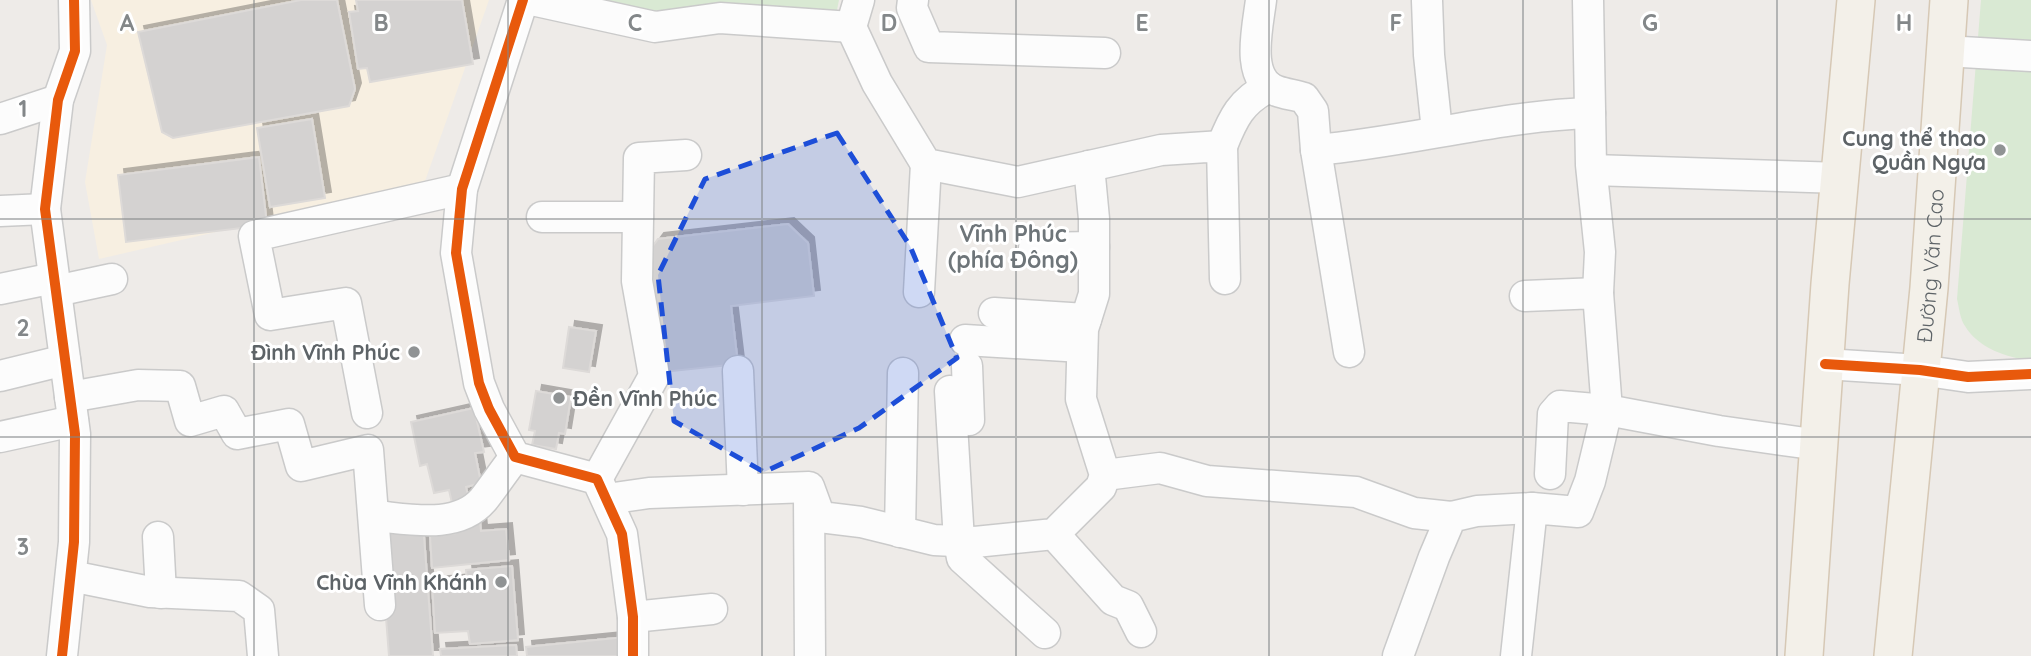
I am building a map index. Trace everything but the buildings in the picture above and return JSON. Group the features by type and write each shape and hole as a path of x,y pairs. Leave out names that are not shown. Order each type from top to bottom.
{"main road":[{"path":"1804,656 1825,363 1856,0"},
{"name":"Đường Văn Cao","path":"1893,656 1929,288 1949,0"}],"street":[{"path":"62,656 75,542 75,434 45,209 58,100 75,51 74,0"},
{"path":"523,0 462,189 456,253 479,383 489,409 516,457 602,489 649,493 809,487"},
{"path":"532,0 655,27 720,18 855,14 877,83 926,164 919,292"},
{"path":"913,0 912,8 929,47 1105,53"},
{"path":"1261,0 1255,64 1260,76 1277,92 1304,98 1313,111 1316,150 1349,352"},
{"path":"1105,475 1160,468 1207,481 1356,492 1414,513 1451,517 1487,510 1532,508 1578,512 1590,481 1607,410 1598,293 1600,252 1592,170 1588,0"},
{"path":"1427,1 1429,55 1437,131"},
{"path":"1945,51 2031,55"},
{"path":"1225,279 1222,146 1232,120 1242,107 1254,95 1269,87"},
{"path":"0,120 58,100"},
{"path":"1316,150 1359,146 1437,131 1547,115 1590,113"},
{"path":"926,164 1018,182 1161,150 1222,146"},
{"path":"633,656 633,617 622,534 602,489 654,376 637,281 639,158 686,155"},
{"path":"809,487 820,517 861,522 934,540 967,542 1054,534 1101,487 1105,475 1082,399 1084,333 1094,294 1094,219 1089,166"},
{"path":"1592,170 1841,178"},
{"path":"367,413 346,303 270,315 254,236 462,189"},
{"path":"0,211 45,209"},
{"path":"542,217 638,217"},
{"path":"1034,248 1094,247"},
{"path":"0,289 112,279"},
{"path":"1525,296 1598,293"},
{"path":"994,313 1084,333"},
{"path":"1045,633 962,558 967,542 966,353 1084,333"},
{"path":"0,376 65,360"},
{"path":"1825,363 1920,370 1968,377 2031,374"},
{"path":"738,371 743,490"},
{"path":"900,532 903,373"},
{"path":"0,437 138,385 180,386 190,421 224,411 237,434 289,424 301,466 368,450 380,606"},
{"path":"950,391 967,542"},
{"path":"1550,474 1553,414 1560,406 1607,410 1719,431 1819,445"},
{"path":"375,516 423,520 458,518 482,502 516,457"},
{"path":"809,487 810,656"},
{"path":"1516,656 1532,508"},
{"path":"1398,656 1451,517"},
{"path":"1054,534 1113,600 1128,606 1142,632"},
{"path":"158,537 160,593"},
{"path":"71,576 160,593 239,596 259,610 263,656"},
{"path":"633,617 712,610"}],"highlighted area":[{"path":"837,133 910,246 957,358 859,428 764,472 674,421 658,275 705,179"}],"shaded area":[{"path":"91,0 489,0 424,184 99,259 85,182 107,45"}],"green space":[{"path":"574,0 839,0 835,20 677,15"},
{"name":"Cung thể thao Quần Ngựa","path":"1981,0 2031,0 2031,361 2003,354 1978,341 1963,323 1957,299"}],"cycle path":[{"path":"62,656 74,542 75,434 45,209 58,100 75,51 74,0"},
{"path":"523,0 462,189 456,253 479,383 489,409 515,457 597,479 622,534 633,617 633,656"},
{"path":"1825,364 1920,370 1968,377 2031,374"}],"place":[{"name":"Cung thể thao Quần Ngựa","path":"2000,150"},
{"name":"Đình Vĩnh Phúc","path":"414,352"},
{"name":"Đền Vĩnh Phúc","path":"559,398"},
{"name":"Chùa Vĩnh Khánh","path":"501,582"}],"district":[{"name":"Vĩnh Phúc (phía Đông)","path":"1013,246"}]}
